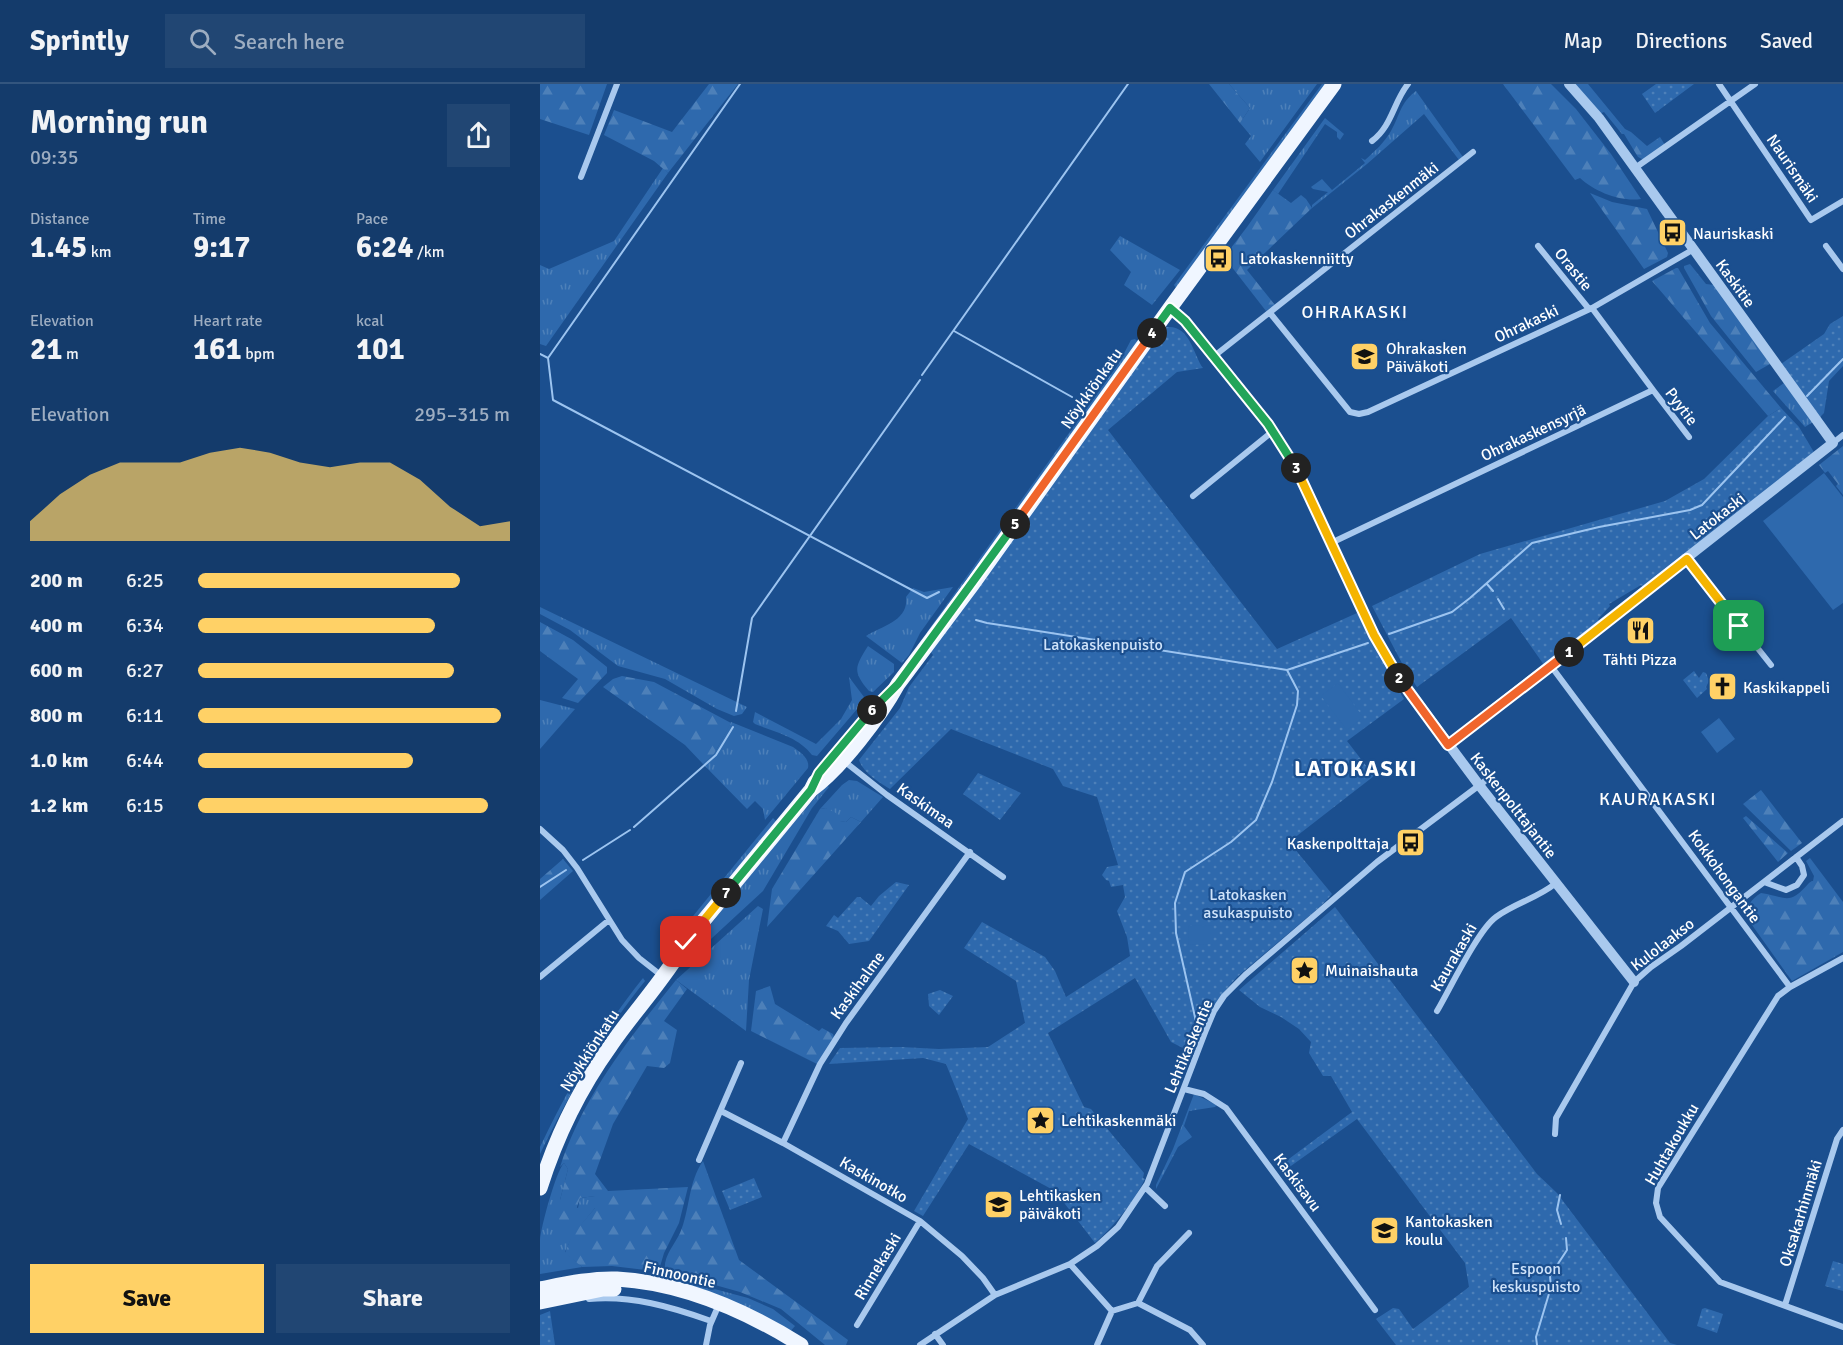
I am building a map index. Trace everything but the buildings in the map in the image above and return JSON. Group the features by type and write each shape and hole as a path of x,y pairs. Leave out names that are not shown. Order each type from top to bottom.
{"main road":[{"name":"Nöykkiönkatu","path":"540,1188 564,1126 585,1085 671,952 686,942 811,790 819,773 839,757 890,698 1334,84"},
{"name":"Nöykkiönkatu","path":"540,1162 580,1080 616,1022 659,973"},
{"name":"Finnoontie","path":"540,1289 617,1279 660,1285 701,1295 716,1311 756,1319 801,1345"},
{"name":"Finnoontie","path":"540,1302 603,1289 622,1288 658,1294 746,1320 788,1345"}],"street":[{"path":"581,177 616,84"},
{"path":"1372,141 1386,127 1400,95 1408,84"},
{"name":"Kaskitie","path":"1569,84 1599,118 1833,443"},
{"path":"1719,84 1731,102"},
{"path":"1635,168 1755,84"},
{"name":"Naurismäki","path":"1731,102 1811,219 1843,201"},
{"name":"Ohrakaskenmäki","path":"1213,357 1473,152"},
{"name":"Orastie","path":"1538,246 1590,308"},
{"path":"1826,246 1843,269"},
{"name":"Ohrakaski","path":"1270,313 1350,412 1359,414 1368,412 1590,308 1694,249"},
{"name":"Kaskenpolttajantie","path":"1170,308 1185,321 1273,431 1298,471 1374,635 1394,671 1448,745 1482,783 1556,883 1634,982"},
{"path":"1590,308 1653,390"},
{"name":"Pyytie","path":"1653,390 1689,437"},
{"name":"Ohrakaskensyrjä","path":"1331,543 1653,390"},
{"path":"1193,496 1273,431"},
{"path":"1833,443 1843,435"},
{"name":"Latokaski","path":"1448,745 1833,443"},
{"path":"1687,559 1771,665"},
{"name":"Kokkohongantie","path":"1551,666 1790,987"},
{"name":"Kaskimaa","path":"839,757 887,795 1003,877"},
{"name":"Lehtikaskentie","path":"920,1345 995,1295 1070,1264 1097,1246 1118,1227 1146,1188 1206,1030 1214,1011 1224,996 1245,975 1377,862 1482,783"},
{"name":"Kulolaakso","path":"1555,1134 1556,1118 1634,982 1843,820"},
{"path":"540,829 563,850 577,868 630,949 659,973"},
{"name":"Kaskihalme","path":"783,1143 820,1064 846,1023 970,852"},
{"path":"1764,882 1786,890 1797,885 1804,874 1796,857"},
{"name":"Kaurakaski","path":"1437,1011 1489,923 1503,913 1545,892 1556,883"},
{"path":"540,977 609,920"},
{"name":"Huhtakoukku","path":"1843,958 1778,996 1658,1188 1656,1201 1660,1217 1720,1282 1843,1327"},
{"path":"699,1160 741,1063"},
{"name":"Kaskisavu","path":"1184,1089 1204,1094 1226,1108 1375,1310"},
{"name":"Kaskinotko","path":"721,1110 920,1221 962,1256 983,1278 995,1295"},
{"name":"Oksakarhinmäki","path":"1785,1305 1837,1138 1843,1130"},
{"path":"1146,1188 1165,1206"},
{"name":"Rinnekaski","path":"857,1325 920,1221"},
{"path":"1138,1303 1157,1266 1189,1233"},
{"path":"1070,1264 1112,1311"},
{"path":"589,1299 607,1298 716,1311 706,1345"},
{"path":"1097,1345 1112,1311 1138,1303 1190,1330 1203,1345"},
{"path":"935,1334 943,1345"}],"green space":[{"path":"540,84 607,84 589,135 540,119"},
{"path":"709,84 738,84 668,173 654,161 604,135 614,110 672,132"},
{"path":"1209,84 1229,84 1250,108 1240,123"},
{"path":"1229,84 1317,84 1260,162 1245,144 1251,136 1240,123 1250,108"},
{"path":"1322,84 1329,84 1176,288 1174,285"},
{"path":"1503,84 1551,84 1576,109 1611,154 1641,199 1617,197 1601,192 1580,178 1575,180"},
{"path":"1574,84 1588,84 1625,129 1647,146 1660,137 1665,145 1644,160 1638,157 1624,134 1604,112 1599,114"},
{"path":"1656,84 1694,84 1655,113 1642,94"},
{"path":"1416,91 1463,157 1459,160 1424,114 1312,208 1312,205 1328,192 1311,187 1322,179 1332,190 1365,163 1361,158 1365,160 1382,143 1391,131 1403,105"},
{"path":"1325,118 1344,134 1340,140 1337,132 1325,124 1278,194 1273,190"},
{"path":"663,168 668,173 546,346 540,344 540,265 549,269 614,241"},
{"path":"1273,190 1291,203 1301,195 1312,208 1247,270 1275,305 1266,311 1224,257"},
{"path":"1590,193 1612,202 1647,209 1668,253 1667,257 1644,269"},
{"path":"1120,236 1180,270 1152,305 1124,285 1131,272 1110,250"},
{"path":"1690,264 1706,284 1714,285 1770,364 1756,372 1711,316 1684,268"},
{"path":"1676,268 1710,323 1781,408 1768,416 1652,281"},
{"path":"1843,316 1843,366 1829,381 1824,413 1819,418 1781,364 1824,334 1830,324"},
{"name":"Latokaskenpuisto","path":"1167,327 1175,328 1186,335 1203,368 1177,372 1108,430 1277,649 1357,613 1390,672 1388,674 1404,699 1347,741 1374,776 1289,842 1332,894 1237,977 1224,992 1195,1054 1171,1042 1135,978 1048,1033 1084,1107 1091,1109 1144,1173 1143,1178 1145,1179 1135,1197 1110,1228 1095,1243 1055,1191 969,1144 923,1216 914,1211 968,1119 946,1064 923,1058 829,1064 840,1048 988,1047 1025,1023 1016,981 964,948 982,922 1045,957 1055,971 1066,997 1130,956 1127,937 1117,911 1125,897 1123,885 1111,887 1109,881 1102,875 1107,867 1118,865 1097,797 1063,786 1053,769 951,729 890,789 868,773 859,760 900,708 909,687 933,655 929,650 1161,330"},
{"path":"1131,340 1137,341 1130,356 932,631 927,632 1119,363"},
{"path":"1784,383 1813,422 1805,427 1773,391"},
{"path":"1781,408 1799,427 1815,454 1643,587 1641,585 1609,604 1610,606 1598,619 1600,622 1544,665 1511,618 1417,687 1372,606 1480,554 1665,501 1704,479 1768,416"},
{"path":"1843,446 1843,495 1828,471 1825,473 1819,465"},
{"path":"1824,473 1843,497 1843,603 1833,610 1763,521"},
{"path":"953,587 902,663 866,636 899,617 906,605 906,597 913,588 924,592"},
{"path":"540,607 747,707 742,714 734,716 717,709 665,679 618,666 570,630 540,614"},
{"path":"540,622 573,640 607,667 607,673 578,703 562,698 578,679 540,651"},
{"path":"868,646 894,664 894,672 873,692 869,691 864,684 857,669"},
{"path":"1694,671 1699,678 1703,672 1706,673 1709,681 1707,689 1697,698 1683,680"},
{"path":"622,676 654,682 731,723 714,754 703,764 685,745 603,687 613,679"},
{"path":"849,677 864,697 864,701 817,756 812,755 794,739 753,722 755,712 816,744 841,719 852,700"},
{"path":"1338,683 1363,717 1347,730 1321,696"},
{"path":"540,700 575,709 540,749"},
{"path":"1719,718 1735,739 1717,753 1701,732"},
{"path":"731,722 793,747 807,761 808,768 765,820 763,809 755,801 747,809 703,764 714,754"},
{"path":"978,773 1021,793 1000,820 963,794"},
{"path":"849,780 857,781 883,797 861,822 851,817 846,822 839,821 826,808 820,809"},
{"path":"826,785 829,787 812,808 763,891 686,962 683,959"},
{"path":"1761,790 1802,843 1791,851 1743,804"},
{"path":"826,808 836,813 840,821 846,822 851,817 861,822 767,927 772,889 820,809"},
{"path":"1746,816 1788,853 1778,862 1743,818"},
{"path":"773,818 776,821 767,837 671,951 667,948"},
{"path":"1810,858 1843,902 1843,952 1792,981 1747,918 1748,910 1754,898 1761,893 1782,898 1797,895 1813,881 1814,876 1806,861"},
{"path":"563,859 573,871 540,900 540,879"},
{"path":"896,882 909,885 869,941 849,944 838,931 826,926 834,915 838,918 857,897 871,906"},
{"path":"758,906 763,909 749,980 746,1031 676,980"},
{"name":"Espoon keskuspuisto","path":"1335,907 1537,1174 1557,1193 1670,1343 1677,1345 1396,1345 1376,1319 1393,1308 1399,1309 1413,1329 1469,1287 1465,1263 1357,1119 1281,1173 1278,1167 1352,1112 1331,1076 1323,1076 1309,1053 1311,1042 1299,1029 1260,1007 1239,990"},
{"path":"1213,925 1213,944 1189,945 1188,926"},
{"path":"643,978 645,981 629,1001 588,1064 540,1154 540,1147 574,1081 628,997"},
{"path":"676,980 687,989 664,1021 677,1030 670,1063 664,1068 647,1066 613,1124 595,1174 608,1191 688,1187 679,1223 664,1253 659,1270 612,1266 582,1267 565,1253 572,1235 595,1208 595,1196 580,1198 571,1225 562,1223 553,1212 560,1200 568,1169 564,1163 560,1167 581,1116 609,1068"},
{"path":"770,986 775,1004 819,1031 822,1028 833,1034 835,1041 817,1064 751,1031 756,991"},
{"path":"940,990 953,996 939,1015 929,1006 928,994"},
{"path":"1194,1094 1217,1105 1189,1111 1184,1126 1192,1137 1178,1147 1156,1189 1156,1185 1173,1149"},
{"path":"703,1161 739,1260 848,1340 846,1345 825,1345 781,1309 740,1292 665,1271 667,1256 680,1233 694,1178"},
{"path":"564,1163 568,1169 560,1200 578,1208 580,1198 595,1196 595,1208 573,1235 565,1252 582,1267 540,1274 540,1240 543,1224 553,1187"},
{"path":"754,1178 762,1197 730,1210 722,1191"},
{"path":"1833,1261 1843,1264 1843,1291 1825,1286"},
{"path":"667,1278 748,1298 773,1309 795,1326 788,1334 666,1284"},
{"path":"1702,1309 1723,1314 1717,1333 1697,1326"},
{"path":"550,1311 555,1345 540,1345 540,1315"}],"waterway":[{"path":"740,84 548,358 553,400 927,598 939,592"},
{"path":"922,375 1128,84"},
{"path":"954,331 1072,397"},
{"path":"540,354 548,358"},
{"path":"1807,396 1843,359"},
{"path":"736,711 752,618 920,380"},
{"path":"1389,634 1452,612 1532,543 1599,527 1690,510 1702,505 1785,417"},
{"path":"1487,584 1493,591"},
{"path":"1498,599 1504,609"},
{"path":"976,620 1287,670 1368,643"},
{"path":"1197,1026 1176,933 1175,903 1185,872 1231,842 1256,820 1272,782 1297,705 1298,691 1287,670"},
{"path":"634,827 716,755 733,727"},
{"path":"583,860 630,830"},
{"path":"540,887 566,870"},
{"path":"1560,1195 1557,1210 1561,1224"},
{"path":"1537,1345 1536,1337 1551,1287 1550,1276 1567,1250 1566,1238"}],"place":[{"name":"Nauriskaski","path":"1672,233"},
{"name":"Latokaskenniitty","path":"1219,258"},
{"name":"Ohrakasken Päiväkoti","path":"1365,357"},
{"name":"Tähti Pizza","path":"1640,631"},
{"name":"Kaskikappeli","path":"1722,687"},
{"name":"Kaskenpolttaja","path":"1410,843"},
{"name":"Muinaishauta","path":"1304,970"},
{"name":"Lehtikaskenmäki","path":"1040,1120"},
{"name":"Lehtikasken päiväkoti","path":"998,1204"},
{"name":"Kantokasken koulu","path":"1384,1230"}],"district":[{"name":"OHRAKASKI","path":"1355,312"},
{"name":"LATOKASKI","path":"1356,768"},
{"name":"KAURAKASKI","path":"1658,799"}],"route":[{"path":"686,942 811,790 819,773 886,694 898,684 972,585 1170,308 1185,321 1273,431 1298,471 1374,635 1394,671 1448,745 1687,559 1739,626"}],"park label":[{"name":"Latokasken asukaspuisto","path":"1248,903"}]}
